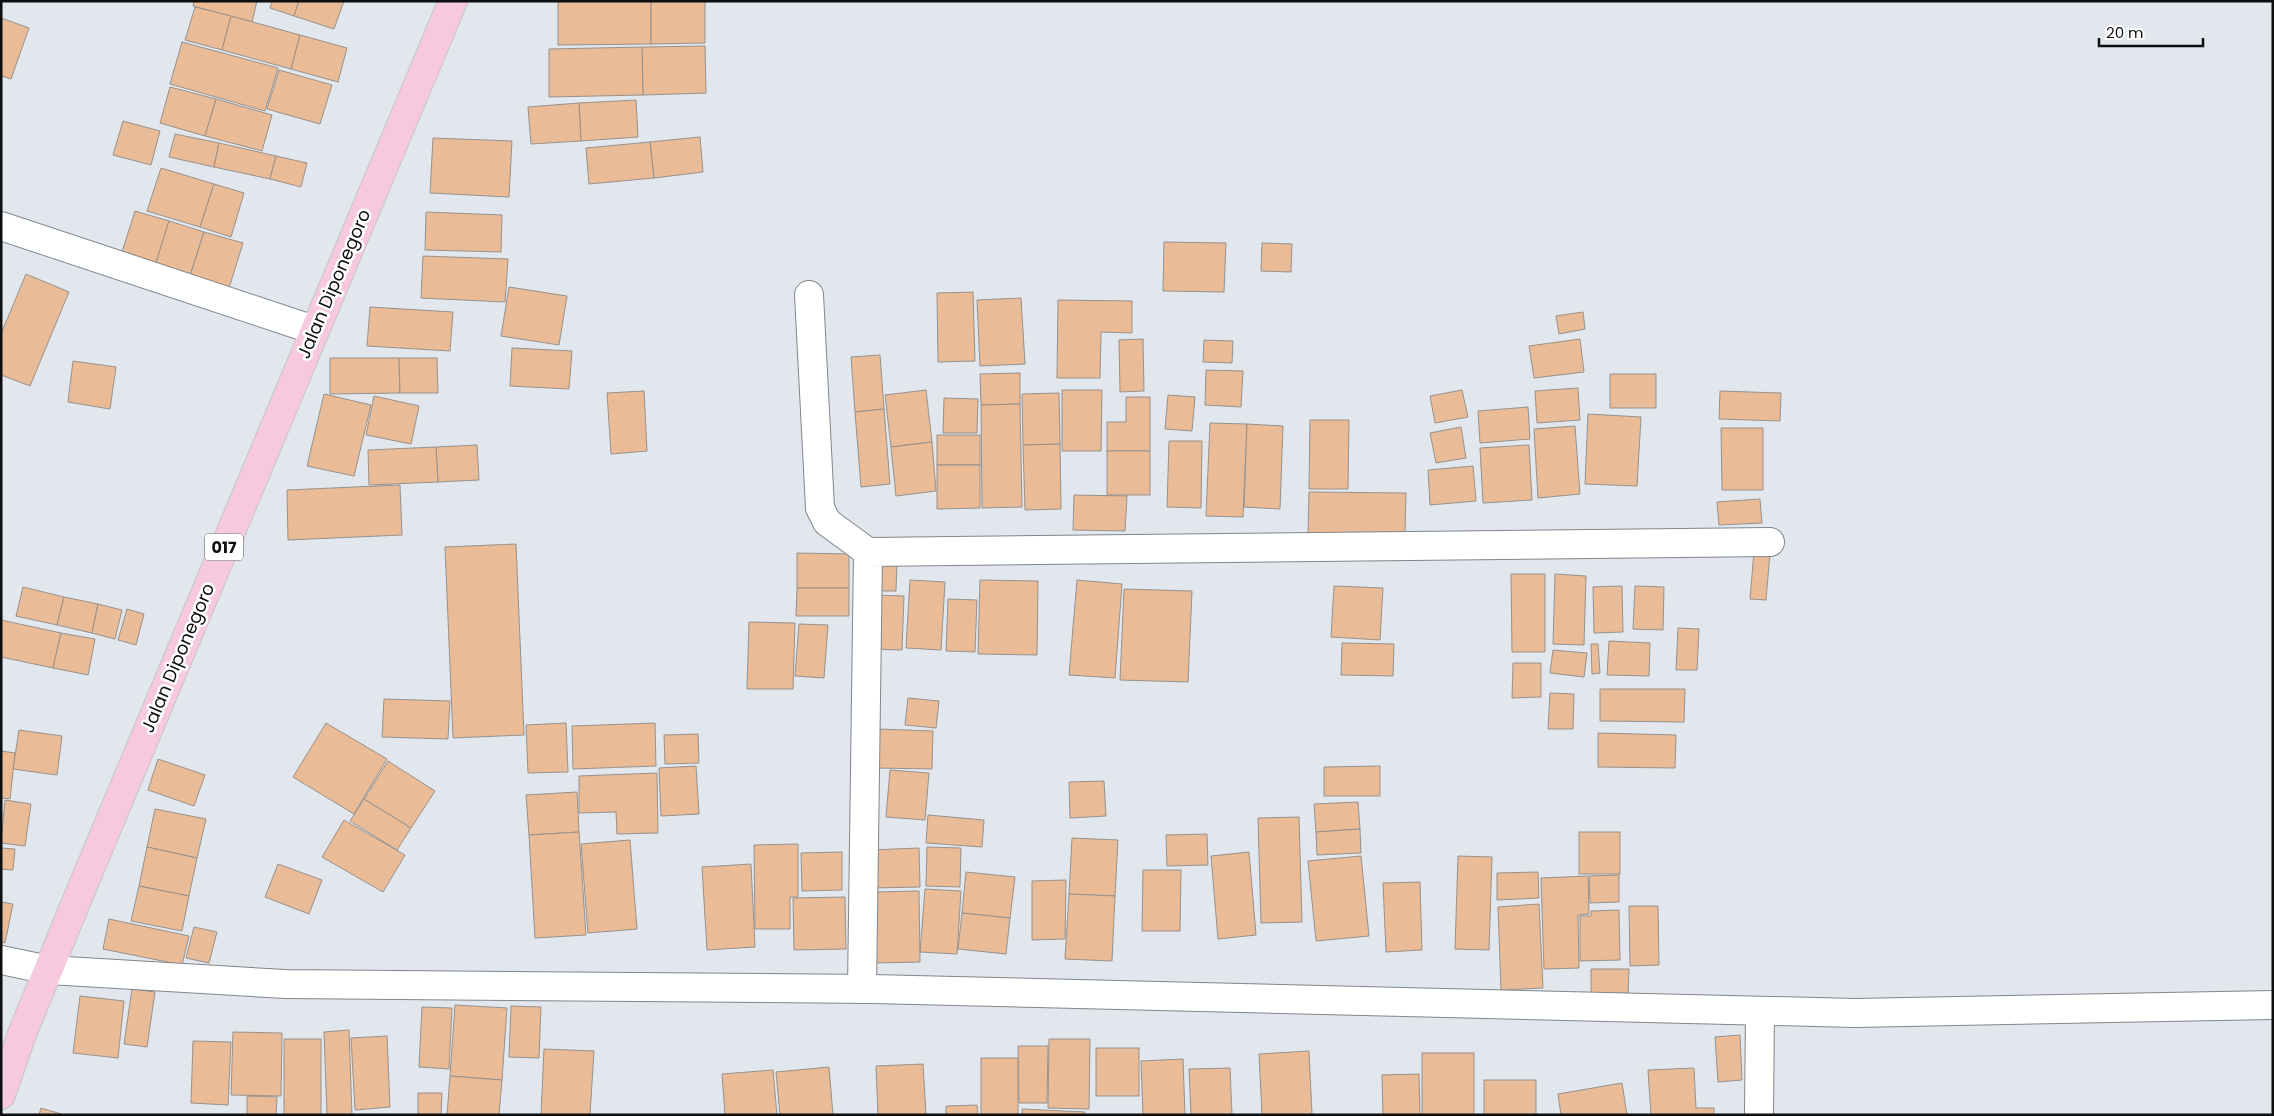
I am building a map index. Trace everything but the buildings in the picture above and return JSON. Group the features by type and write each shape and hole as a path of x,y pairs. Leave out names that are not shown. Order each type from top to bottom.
{"main road":[{"name":"Jalan Diponegoro","path":"1,1095 22,1034 314,330 453,1"}],"street":[{"path":"1,226 314,330"},
{"path":"809,295 820,508 828,522 868,552 1770,542"},
{"path":"862,989 868,552"},
{"path":"1,960 49,970 285,984 862,989 1855,1013 2273,1005"},
{"path":"1759,1115 1760,1011"}]}
